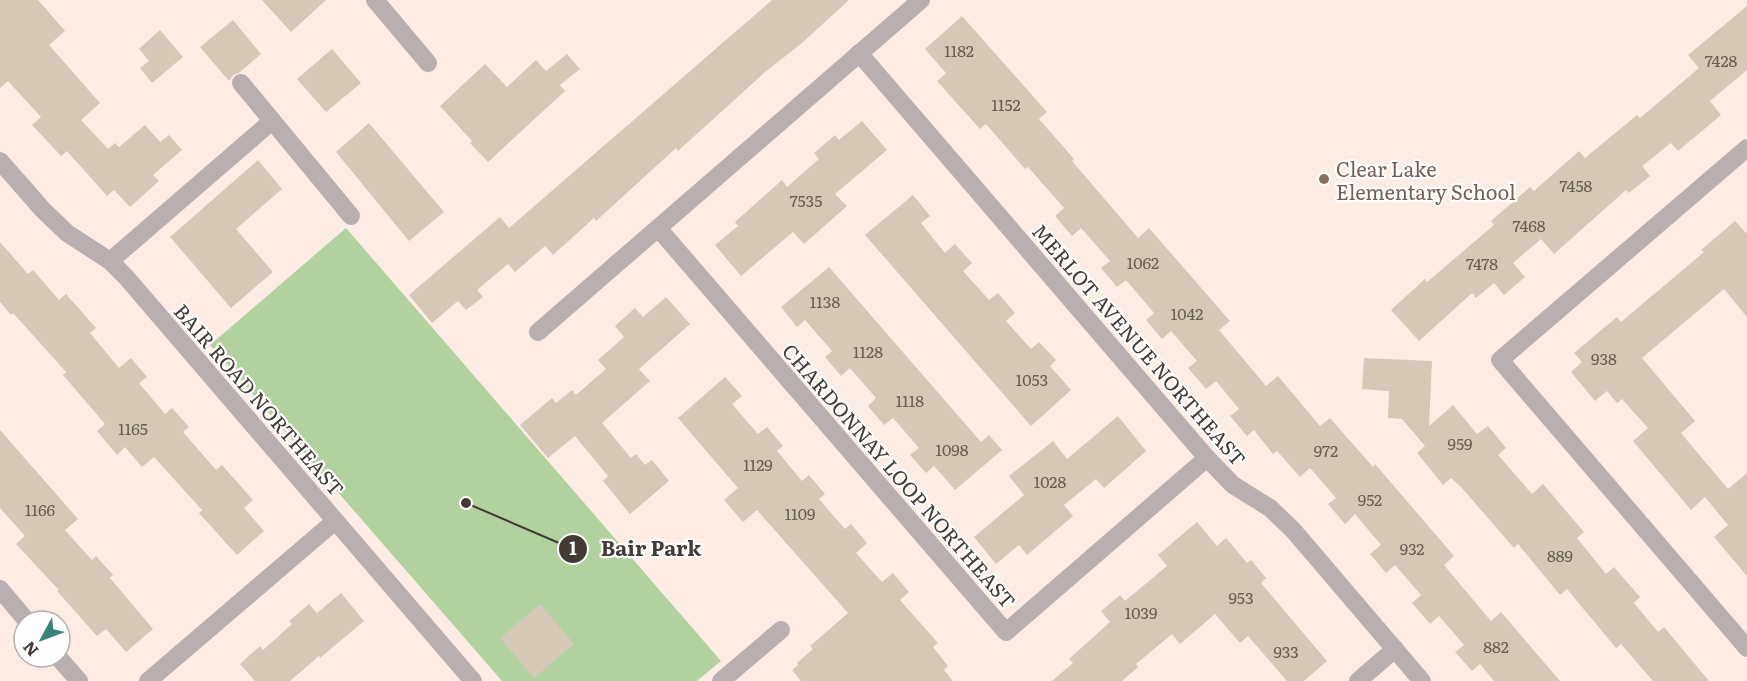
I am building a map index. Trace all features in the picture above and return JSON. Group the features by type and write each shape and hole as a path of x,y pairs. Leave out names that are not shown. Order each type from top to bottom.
{"street":[{"path":"375,0 428,63"},
{"path":"538,332 921,0"},
{"name":"MERLOT AVENUE NORTHEAST","path":"859,53 1207,458 1233,485 1270,508 1286,523 1422,681"},
{"path":"241,83 351,216"},
{"path":"110,261 272,121"},
{"path":"1744,157 1500,360 1747,648"},
{"name":"BAIR ROAD NORTHEAST","path":"0,161 43,210 67,233 110,261 126,277 473,681"},
{"name":"CHARDONNAY LOOP NORTHEAST","path":"658,228 1006,632 1207,458"},
{"path":"148,681 335,521"},
{"path":"0,589 17,609"},
{"path":"721,681 781,630"},
{"path":"1358,681 1395,650"},
{"path":"68,669 79,681"}],"green space":[{"path":"346,228 721,661 697,681 502,681 210,345"}],"building":[{"path":"0,0 38,0 65,31 49,45 100,103 81,120 108,149 115,143 119,147 145,125 160,142 169,135 182,150 153,175 159,181 130,207 114,190 107,196 67,151 61,156 32,125 41,117 8,81 0,88"},
{"path":"262,0 326,0 291,32"},
{"path":"772,0 849,0 678,151 676,148 596,221 594,218 553,255 545,246 515,272 508,264 477,290 483,297 466,310 458,301 432,323 409,295 500,217 509,228"},
{"path":"1747,6 1747,70 1710,101 1721,115 1678,151 1671,143 1642,166 1650,176 1629,193 1626,190 1554,254 1541,239 1513,263 1525,277 1504,295 1494,283 1476,298 1472,293 1419,341 1391,310 1425,279 1427,282 1494,225 1491,221 1530,187 1534,191 1579,151 1585,158 1637,115 1640,118 1699,68 1688,55"},
{"path":"962,16 1047,112 1039,119 1138,238 1149,228 1230,321 1219,330 1266,386 1278,376 1320,426 1330,418 1373,467 1375,464 1454,556 1444,565 1491,621 1501,612 1560,681 1494,681 1480,664 1472,671 1455,652 1464,645 1439,616 1430,624 1412,603 1421,595 1395,565 1386,573 1370,554 1381,545 1355,514 1345,524 1328,504 1336,498 1310,468 1300,477 1277,451 1273,454 1254,430 1247,436 1230,416 1239,409 1216,381 1206,389 1188,368 1197,361 1171,331 1162,339 1146,320 1154,313 1126,280 1117,287 1101,268 1110,261 1081,228 1072,236 1055,216 1064,208 1028,167 1025,169 986,124 980,129 937,81 946,73 925,49"},
{"path":"233,20 261,54 240,72 233,75 229,81 200,47"},
{"path":"160,30 183,57 152,83 140,68 149,61 139,49"},
{"path":"332,49 361,83 326,112 297,79"},
{"path":"567,54 580,69 560,85 565,91 488,162 440,106 485,64 507,87 536,60 546,71"},
{"path":"862,121 887,150 835,194 847,206 804,244 793,232 741,276 715,245 738,226 735,222 782,180 787,187 819,159 814,153 835,135 839,140"},
{"path":"369,123 444,212 409,241 336,152"},
{"path":"258,160 282,189 236,229 273,272 231,308 170,237"},
{"path":"913,195 930,216 921,223 945,253 955,244 972,263 963,271 989,300 998,293 1015,313 1006,321 1031,349 1039,342 1056,360 1050,366 1071,390 1031,426 865,235"},
{"path":"1735,221 1747,234 1747,317 1724,289 1642,358 1695,421 1681,433 1728,489 1747,473 1747,576 1714,537 1728,525 1705,497 1691,510 1633,441 1648,428 1622,399 1617,403 1607,391 1595,401 1571,372 1582,362 1574,353 1617,317 1621,322 1704,252 1701,250"},
{"path":"0,242 28,274 33,270 59,300 66,294 96,328 90,333 119,368 131,358 147,377 139,383 165,414 172,408 189,427 183,432 216,470 222,465 253,500 244,508 264,531 237,555 199,513 202,510 154,457 142,467 125,447 117,455 97,431 105,424 63,375 66,372 13,313 11,315 0,302"},
{"path":"829,267 981,442 989,435 1002,450 955,490 934,466 926,473 910,455 919,448 893,418 884,425 868,406 876,398 850,368 841,376 825,357 832,351 805,320 797,327 781,307"},
{"path":"666,297 690,324 639,369 650,381 602,423 631,458 636,454 645,465 652,460 669,481 630,514 603,481 608,476 575,436 548,458 520,425 552,398 556,403 572,390 576,395 606,369 598,360 624,337 615,326 635,308 643,317"},
{"path":"1364,358 1432,361 1429,426 1453,405 1477,434 1488,426 1506,448 1498,455 1532,494 1543,484 1584,532 1577,538 1606,574 1614,567 1640,597 1634,603 1658,632 1664,627 1709,681 1653,681 1621,644 1616,648 1567,589 1560,595 1518,544 1514,548 1461,487 1451,478 1443,485 1417,453 1425,446 1402,419 1388,418 1389,391 1362,389"},
{"path":"725,377 742,396 732,404 758,434 767,427 783,446 777,451 802,481 809,475 825,494 819,499 845,529 851,524 867,543 856,553 882,582 893,573 909,592 900,600 938,643 933,647 948,666 944,670 953,681 801,681 792,670 813,649 810,646 848,613 757,510 743,522 724,500 738,488 678,418"},
{"path":"1118,416 1146,451 1104,488 1096,479 1064,505 1073,516 1027,555 1019,545 996,564 974,537 1024,495 1009,476 1053,441 1067,459"},
{"path":"0,430 78,519 65,530 92,560 96,556 113,575 110,578 153,629 126,652 106,629 97,636 57,591 59,590 16,544 25,536 0,508"},
{"path":"1197,522 1217,546 1226,538 1247,563 1251,560 1266,578 1261,583 1327,661 1304,681 1287,681 1248,636 1240,643 1215,614 1180,644 1172,634 1136,664 1138,667 1122,681 1052,681 1073,663 1069,659 1110,622 1101,611 1120,595 1125,601 1167,566 1158,555"},
{"path":"341,593 364,621 290,681 255,681 240,664 260,646 263,650 292,624 289,621 309,604 317,613"},
{"path":"540,604 574,644 534,678 500,638"}],"place":[{"name":"Clear Lake Elementary School","path":"1324,179"},
{"name":"Bair Park","path":"466,503"}]}
